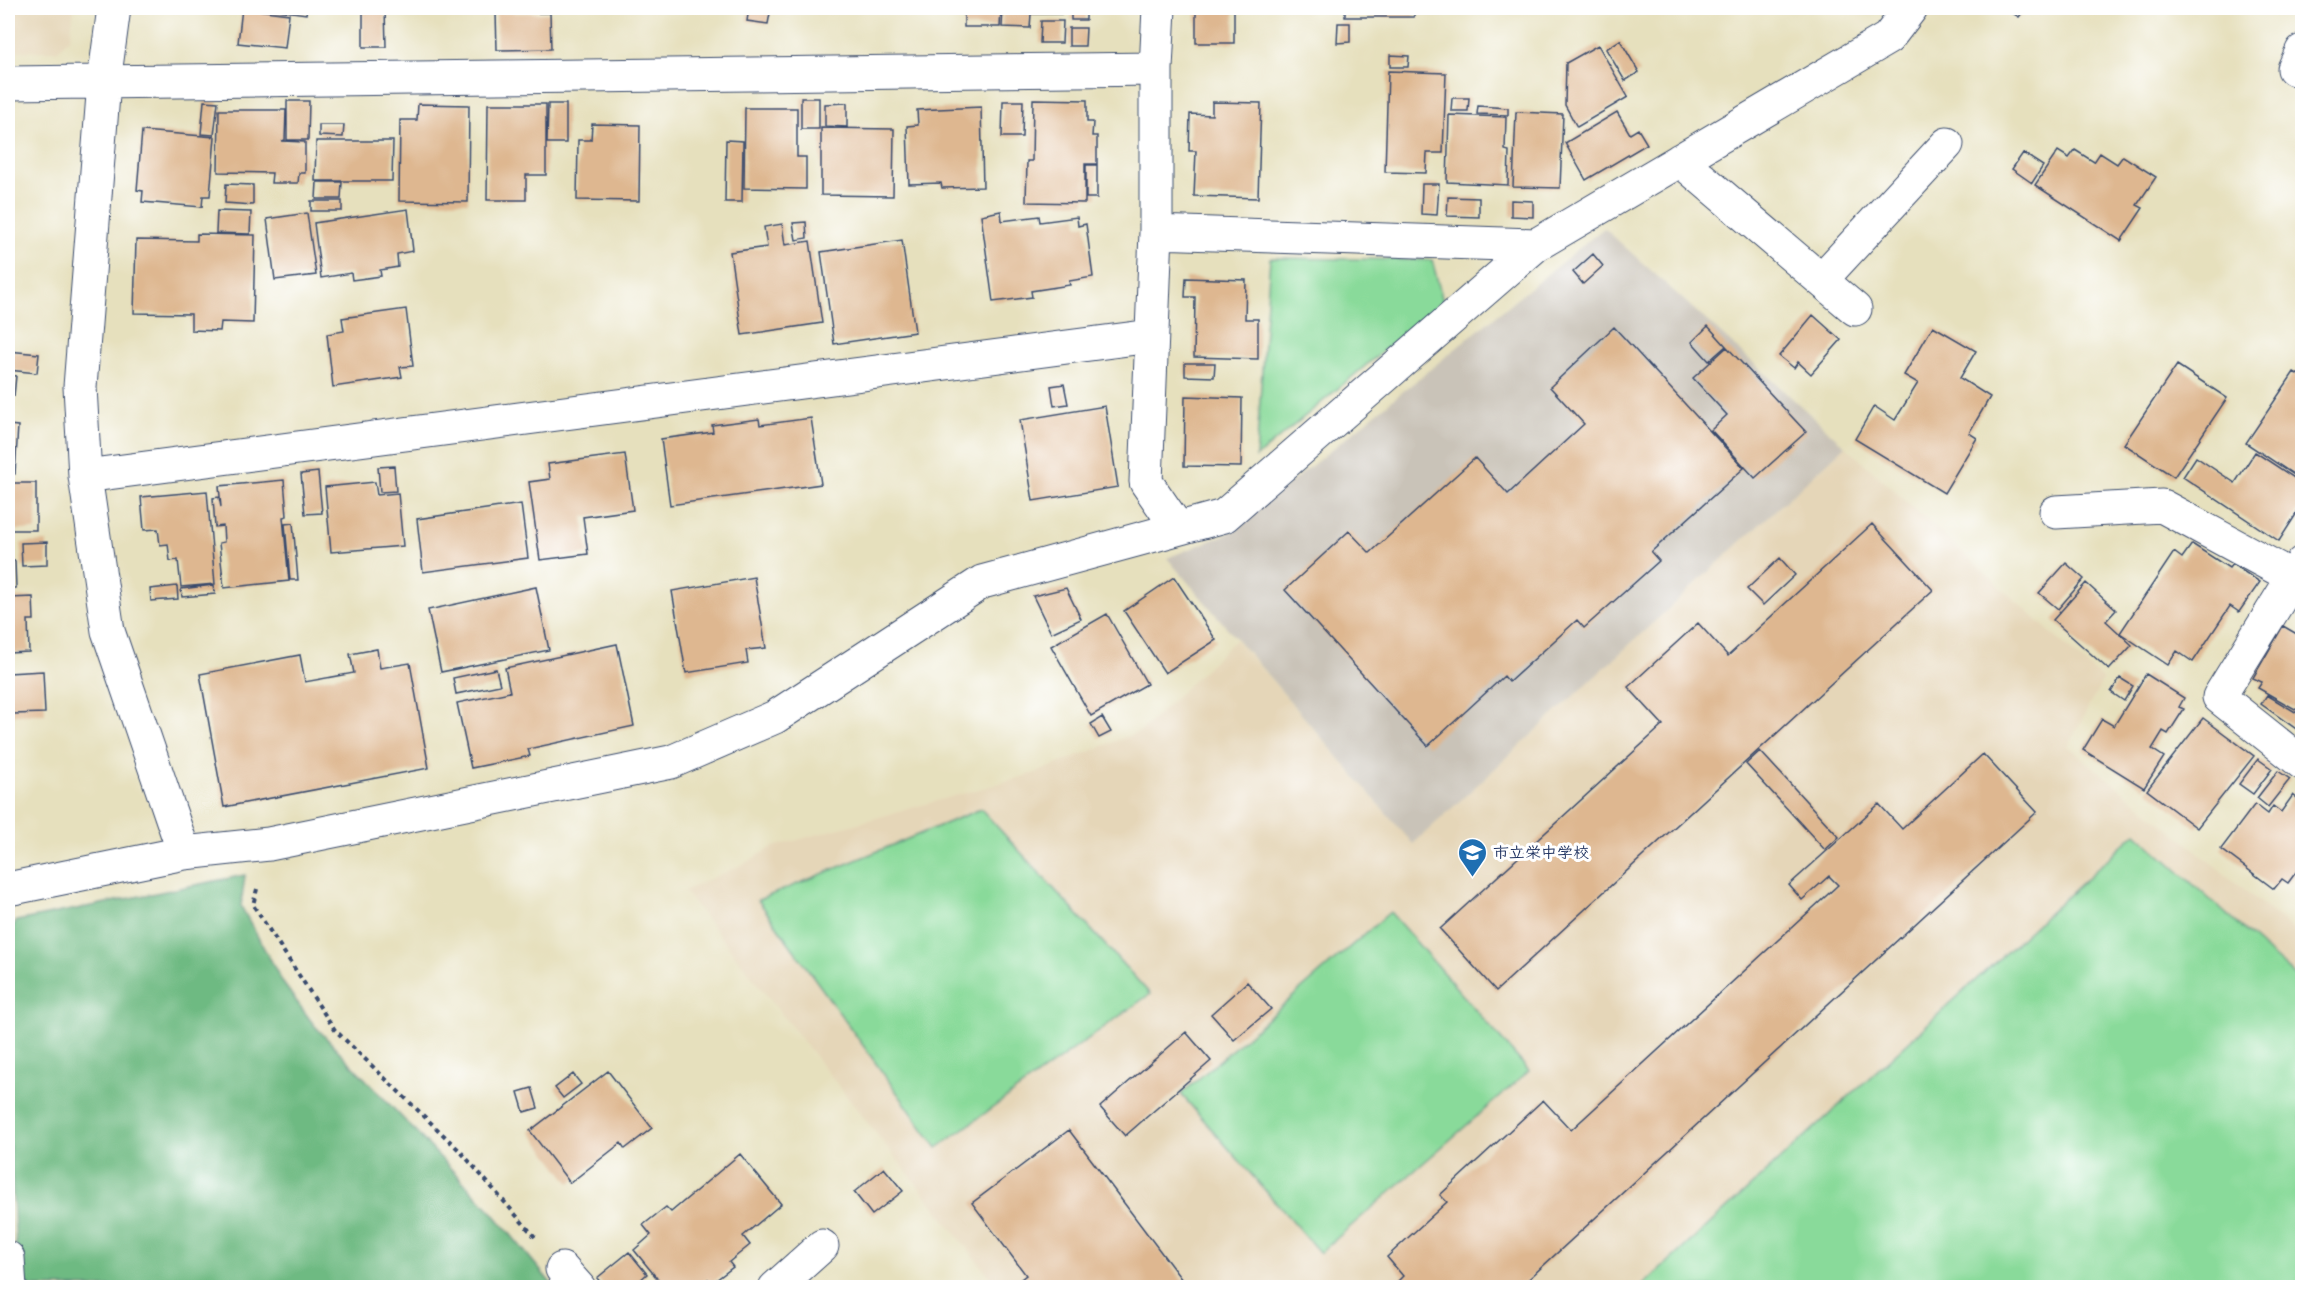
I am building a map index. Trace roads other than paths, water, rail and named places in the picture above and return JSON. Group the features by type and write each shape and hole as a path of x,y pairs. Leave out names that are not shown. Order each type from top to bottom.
{"street":[{"path":"114,8 104,82 80,387 85,476 108,631 184,853"},
{"path":"1159,8 1156,69 1156,232 1146,482 1177,527"},
{"path":"8,889 184,853 269,844 671,762 775,717 982,582 1224,516 1536,245 1888,38 1911,8"},
{"path":"8,83 1156,69"},
{"path":"1821,280 1947,144"},
{"path":"1680,160 1855,309"},
{"path":"1156,232 1536,245"},
{"path":"85,476 1151,336"},
{"path":"2056,512 2162,506 2298,570 2219,697 2302,763"},
{"path":"775,1287 822,1246"},
{"path":"8,1258 10,1287"}],"place":[{"name":"市立栄中学校","path":"1472,878"}]}
